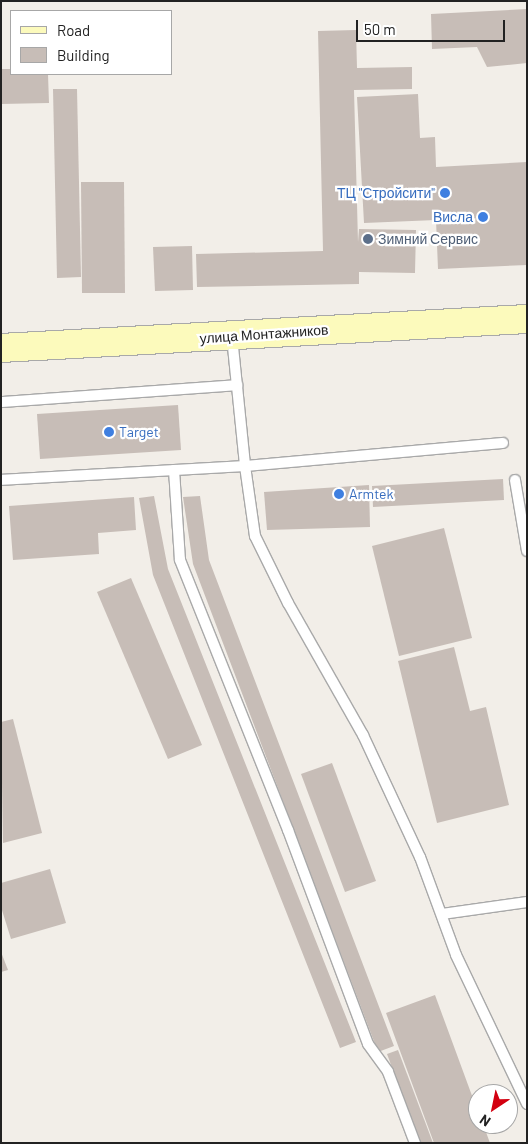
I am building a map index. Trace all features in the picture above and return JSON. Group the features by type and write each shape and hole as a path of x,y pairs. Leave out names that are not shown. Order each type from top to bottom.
{"main road":[{"name":"улица Монтажников","path":"1,348 527,319"}],"lane":[{"path":"232,336 245,466 255,536 288,602 363,734 442,914 456,955 527,1104"},
{"path":"1,402 237,385"},
{"path":"1,480 245,466 503,443"},
{"path":"174,470 180,560 288,830 368,1044 388,1072 414,1143"},
{"path":"515,480 527,551"},
{"path":"442,914 527,902"}],"building":[{"path":"527,9 527,63 487,67 477,47 432,49 431,14"},
{"path":"356,30 357,68 412,67 412,89 354,90 358,242 359,229 416,230 415,273 359,272 359,284 197,287 196,254 323,251 318,31"},
{"path":"1,69 10,69 10,75 48,75 49,103 1,104"},
{"path":"53,89 77,89 81,277 57,278"},
{"name":"ТЦ \"Стройсити\"","path":"418,94 420,138 435,137 436,167 527,162 527,265 438,269 436,220 364,223 357,97"},
{"path":"81,182 124,182 125,293 82,293"},
{"path":"192,246 193,290 155,291 153,247"},
{"name":"Target","path":"178,405 181,450 40,459 37,414"},
{"path":"503,479 504,500 373,507 372,486"},
{"path":"369,485 370,527 267,530 264,492"},
{"path":"154,496 168,569 356,1042 340,1048 153,575 139,498"},
{"path":"200,496 209,560 394,1046 378,1052 193,564 183,497"},
{"path":"134,497 136,530 98,533 99,554 13,560 9,506"},
{"path":"444,528 472,638 399,656 372,546"},
{"path":"131,578 202,745 168,759 97,592"},
{"path":"454,647 470,711 486,707 509,805 437,823 398,661"},
{"path":"13,719 42,833 3,843 1,722"},
{"path":"332,763 376,881 345,892 301,774"},
{"path":"50,869 66,923 11,939 1,907 1,883"},
{"path":"1,952 8,970 1,972"},
{"path":"435,995 468,1085 468,1134 487,1134 490,1143 434,1143 386,1013"},
{"path":"398,1050 433,1143 420,1143 387,1054"}],"place":[{"name":"ТЦ \"Стройсити\"","path":"445,193"},
{"name":"Висла","path":"483,217"},
{"name":"Зимний Сервис","path":"368,239"},
{"name":"Target","path":"109,432"},
{"name":"Armtek","path":"339,494"}]}
